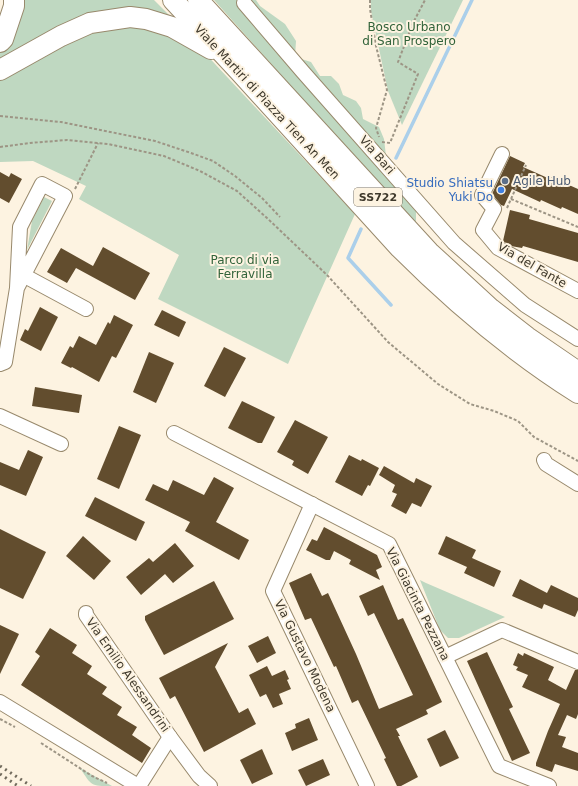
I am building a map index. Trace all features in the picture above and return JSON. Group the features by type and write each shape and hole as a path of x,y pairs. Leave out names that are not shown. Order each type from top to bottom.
{"highway":[{"path":"0,42 3,39 14,6 14,0"},
{"name":"Viale Martiri di Piazza Tien An Men","path":"173,0 400,248 424,272 498,337 530,361 578,393"},
{"name":"Viale Martiri di Piazza Tien An Men","path":"198,0 429,252 492,309 533,341 578,372"},
{"path":"0,70 61,36 90,23 130,17 146,19 172,27 208,47 240,72"}],"street":[{"name":"Via Bari","path":"244,3 454,243 525,305 578,339"},
{"path":"494,209 482,195 502,154"},
{"path":"0,364 4,362 17,288 20,227 42,184 65,196 17,288"},
{"name":"Via del Fante","path":"494,209 483,230 498,248 578,291"},
{"path":"23,275 86,309"},
{"path":"0,416 60,444"},
{"name":"Via Giacinta Pezzana","path":"174,433 389,544 499,766 549,786"},
{"path":"544,460 546,464 578,484"},
{"name":"Via Gustavo Modena","path":"312,504 273,591 367,786"},
{"name":"Via Emilio Alessandrini","path":"86,613 170,737 199,776 210,786"},
{"path":"445,657 502,630 578,662"},
{"path":"0,702 139,786"},
{"name":"Via Emilio Alessandrini","path":"139,786 170,737"}],"path":[{"path":"370,0 376,46 387,90 376,128 380,142 390,143 418,74 398,62 413,23 425,0"},
{"path":"0,116 60,122 155,141 191,153 213,161 235,176 262,198 280,217"},
{"path":"0,147 67,140 108,144 164,156 200,171 237,191 327,275 388,342 438,384 470,404 494,411 518,421 534,437 578,460"},
{"path":"494,209 507,209 526,166"},
{"path":"511,200 578,227"},
{"path":"0,719 18,729"},
{"path":"36,740 92,776 112,786"}],"green space":[{"path":"17,0 154,0 179,25 147,14 0,64 0,50"},
{"path":"214,0 241,0 416,208 416,223 376,181"},
{"path":"245,0 256,0 260,6 285,24 296,41 295,57 311,62 320,76 331,76 339,84 343,95 356,101 361,108 363,119 379,127 384,139 386,156 384,159 294,59"},
{"name":"Bosco Urbano di San Prospero","path":"371,0 463,0 402,125 388,91 371,11"},
{"name":"Parco di via Ferravilla","path":"145,25 202,50 355,214 288,364 158,299 179,255 79,199 86,186 33,161 0,162 0,76 90,28"},
{"path":"44,197 52,201 27,250 32,221"},
{"path":"420,580 505,617 459,638 448,638 440,630"},
{"path":"80,768 112,786 99,786 92,784"}],"building":[{"path":"510,156 525,163 523,167 578,189 578,214 562,207 561,209 541,200 540,202 512,189 504,206 501,205 492,194"},
{"path":"0,172 9,177 11,173 22,179 9,203 0,198"},
{"path":"510,210 530,215 529,219 578,233 578,262 523,246 522,248 511,246 503,241"},
{"path":"103,247 150,273 135,300 76,268 67,283 47,272 61,248 93,266"},
{"path":"40,307 58,317 41,351 20,340 25,329 28,331"},
{"path":"162,310 186,322 179,337 154,325"},
{"path":"114,315 133,325 116,358 112,356 99,382 72,367 71,368 61,363 70,346 73,348 79,336 96,345 108,322 110,324"},
{"path":"224,347 246,358 225,397 204,386"},
{"path":"149,352 174,363 156,403 133,392"},
{"path":"35,387 82,395 79,413 32,406"},
{"path":"242,401 275,417 262,443 258,443 228,428"},
{"path":"295,420 328,437 308,474 292,465 294,461 277,452"},
{"path":"119,426 141,435 119,489 97,479"},
{"path":"28,450 43,457 26,496 0,485 0,462 19,470"},
{"path":"349,455 361,461 362,459 379,468 370,486 368,485 362,496 335,482"},
{"path":"384,466 414,483 416,478 432,486 421,507 412,503 406,514 391,506 397,494 392,492 395,485 379,475"},
{"path":"214,477 234,488 216,522 249,540 239,560 185,531 190,522 145,500 153,484 168,491 173,480 204,495"},
{"path":"95,497 145,522 136,541 85,516"},
{"path":"324,527 377,555 382,567 376,570 380,580 349,564 351,560 334,551 330,560 326,560 306,550 312,539 317,541"},
{"path":"0,529 46,552 23,599 0,588"},
{"path":"83,536 111,561 94,580 66,556"},
{"path":"446,536 476,550 472,558 501,571 494,587 464,573 467,567 438,554"},
{"path":"175,543 194,566 173,583 165,574 141,595 126,577 149,558 153,562"},
{"path":"311,573 322,596 328,593 379,709 413,695 374,613 368,616 359,596 383,585 398,620 403,618 442,702 426,710 428,714 396,729 418,777 401,786 397,786 384,759 386,758 358,700 352,703 336,666 334,667 311,618 305,620 289,583"},
{"path":"520,579 547,593 551,585 578,598 578,610 575,617 544,604 542,609 512,596"},
{"path":"214,581 234,619 164,655 145,620 145,616"},
{"path":"0,625 19,634 0,674"},
{"path":"50,628 77,645 72,653 92,666 87,674 107,687 102,694 122,707 117,715 137,727 132,735 151,748 142,763 21,685 40,656 35,652"},
{"path":"268,636 276,653 257,663 248,646"},
{"path":"228,643 215,667 239,713 248,708 256,724 204,752 175,696 170,699 159,678"},
{"path":"487,652 513,707 509,709 530,753 512,761 467,661"},
{"path":"518,653 523,656 524,653 554,667 548,680 566,690 575,670 578,670 578,714 576,719 567,715 558,735 566,737 562,747 578,753 578,771 555,764 552,772 536,766 548,731 560,704 522,687 528,675 516,670 518,667 513,665"},
{"path":"267,666 272,676 285,670 291,689 279,694 283,704 273,708 266,694 260,697 249,675"},
{"path":"309,718 318,740 292,751 285,733 296,728 295,724"},
{"path":"445,730 459,758 440,767 427,739"},
{"path":"262,749 273,774 252,784 240,760"},
{"path":"323,759 330,775 306,786 298,770"}],"waterway":[{"path":"396,158 472,0"},
{"path":"361,229 348,258 391,305"}],"railway":[{"path":"0,766 31,786"},
{"path":"0,774 18,786"}],"place":[{"name":"Agile Hub","path":"505,181"},
{"name":"Studio Shiatsu Yuki Do","path":"501,190"}]}
